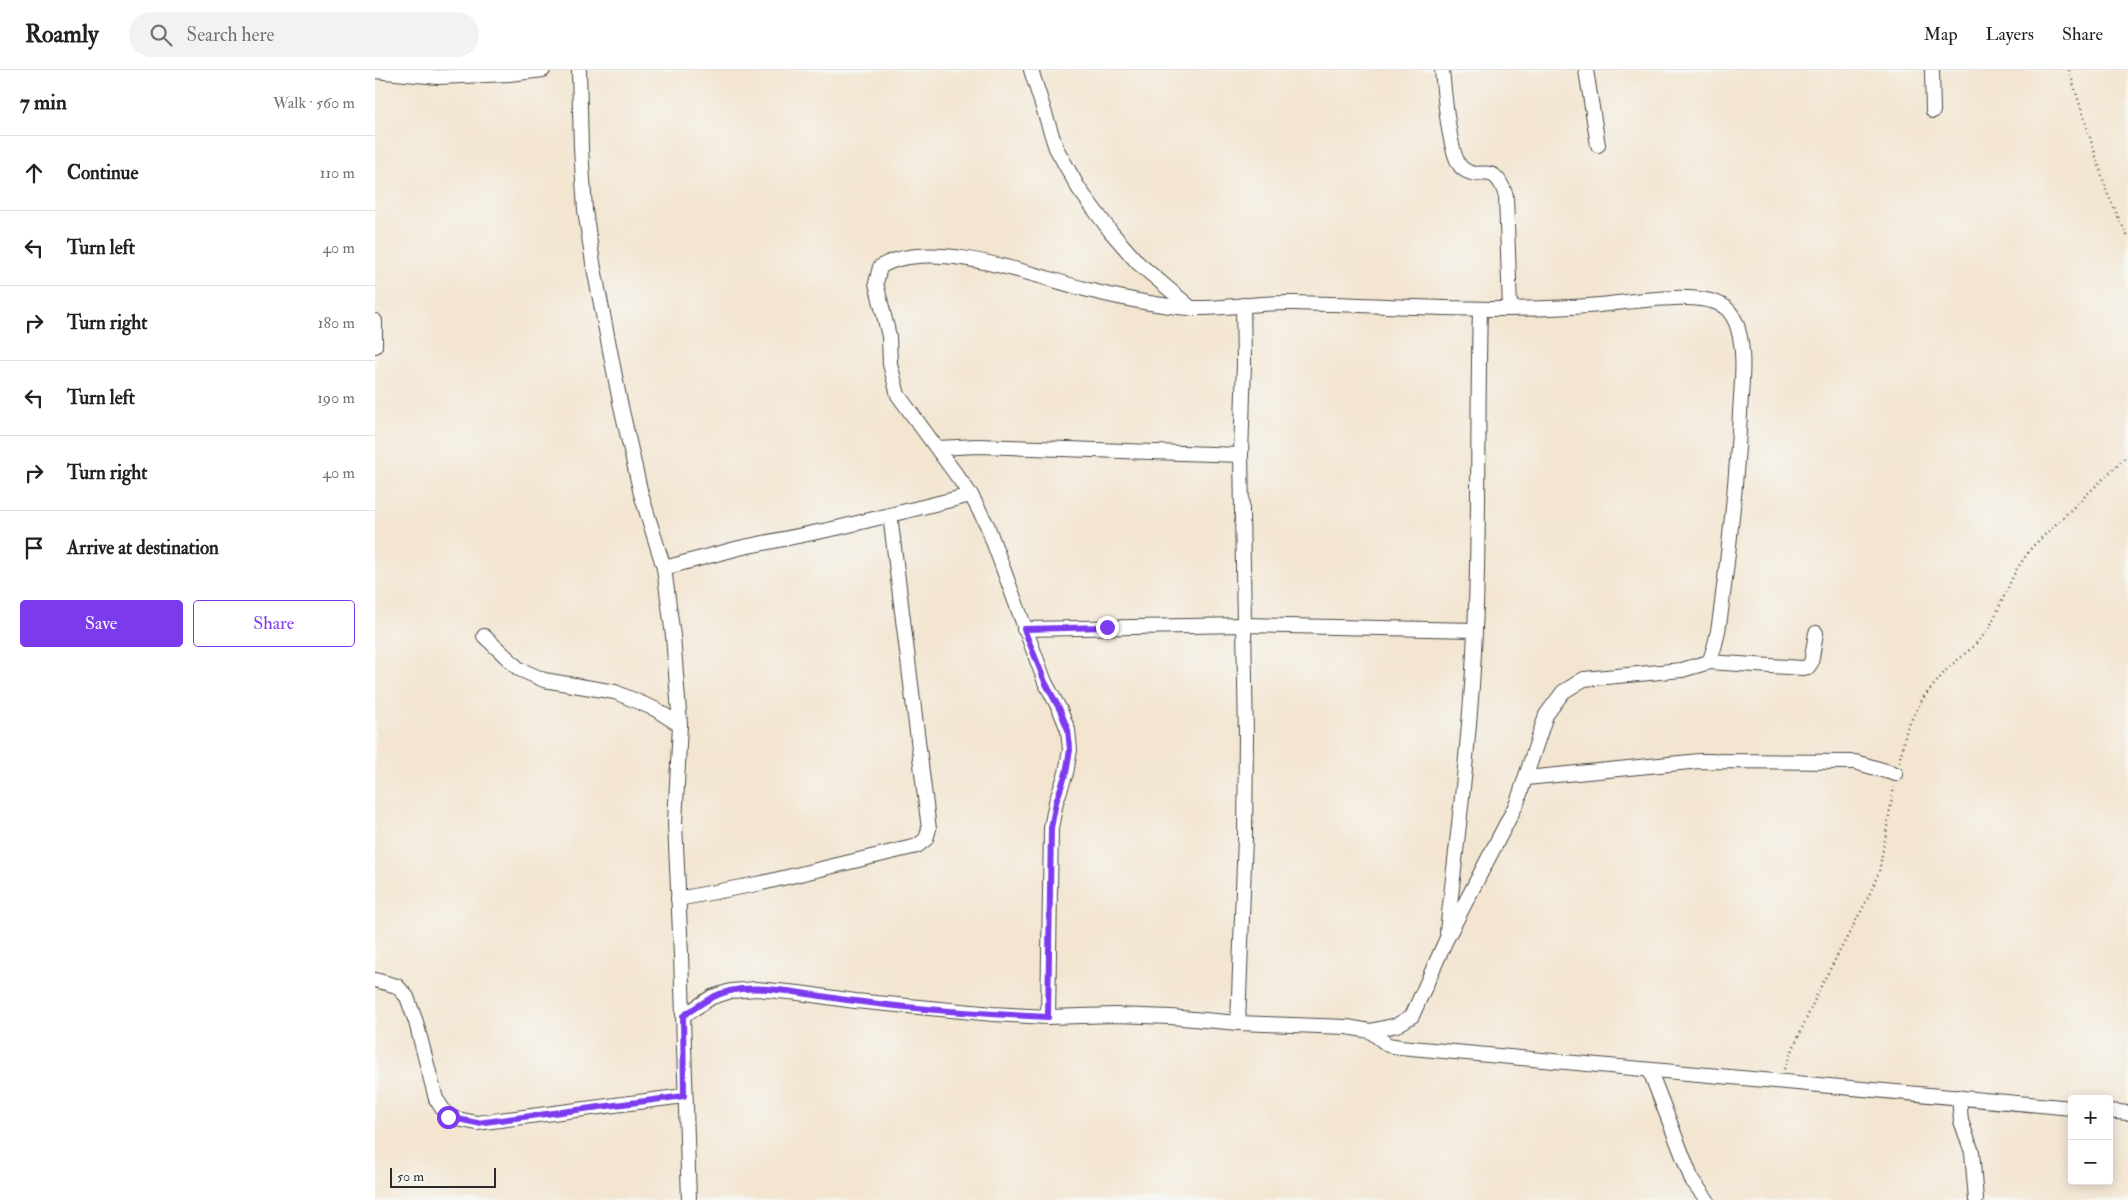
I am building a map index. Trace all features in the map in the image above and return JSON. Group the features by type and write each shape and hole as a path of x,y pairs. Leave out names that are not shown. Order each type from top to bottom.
{"street":[{"path":"375,70 438,77 509,74 543,70"},
{"path":"579,70 585,210 593,263 622,412 641,494 664,568 673,636 680,725 675,823 689,1200"},
{"path":"1031,70 1056,148 1079,189 1111,232 1138,263 1191,308"},
{"path":"1441,70 1456,162 1463,170 1492,174 1501,180 1506,196 1510,309"},
{"path":"1586,70 1598,145"},
{"path":"1932,70 1933,110"},
{"path":"1048,1017 1051,828 1056,802 1066,773 1070,750 1065,724 1045,682 1024,629 1003,566 987,526 971,495 918,425 898,395 890,364 889,336 876,283 880,267 892,260 910,257 945,257 979,261 1090,290 1146,302 1191,308 1293,303 1480,310 1545,309 1660,298 1705,300 1727,308 1738,327 1742,362 1736,487 1717,634 1709,662"},
{"path":"1238,1024 1245,837 1241,455 1244,363 1243,305"},
{"path":"1446,940 1467,759 1475,630 1479,537 1477,427 1480,310"},
{"path":"375,321 375,346"},
{"path":"937,448 977,446 1241,455"},
{"path":"664,568 739,548 837,528 971,495"},
{"path":"678,899 761,883 917,846 926,840 929,829 891,515"},
{"path":"1024,629 1244,625 1475,630"},
{"path":"1370,1032 1397,1025 1412,1016 1446,940 1517,803 1546,715 1563,692 1584,679 1683,670 1709,662 1808,667 1811,663 1816,632"},
{"path":"484,636 519,669 527,673 544,680 615,692 655,709 680,725"},
{"path":"1526,778 1646,765 1709,761 1855,762 1896,774"},
{"path":"375,980 382,980 397,986 407,997 416,1022 436,1099 448,1117 477,1123 684,1096"},
{"path":"683,1016 712,997 731,991 756,989 884,1004 1048,1017 1116,1015 1171,1017 1238,1024 1347,1027 1370,1032 1388,1045 1400,1048 2068,1108"},
{"path":"1649,1070 1692,1180 1707,1200"},
{"path":"1959,1097 1961,1121 1972,1152 1976,1200"},
{"path":"2113,1111 2128,1113"}],"path":[{"path":"2069,70 2108,195 2128,237"},
{"path":"1779,1082 1820,988 1866,902 1879,872 1896,774 1907,728 1923,698 1948,668 1972,648 1989,629 2016,570 2033,547 2128,455"}],"route":[{"path":"448,1117 477,1123 684,1096 683,1016 712,997 731,991 756,989 855,1001 993,1014 1048,1017 1051,941 1049,872 1051,828 1056,802 1066,773 1070,750 1068,730 1045,682 1024,629 1107,627"}]}
